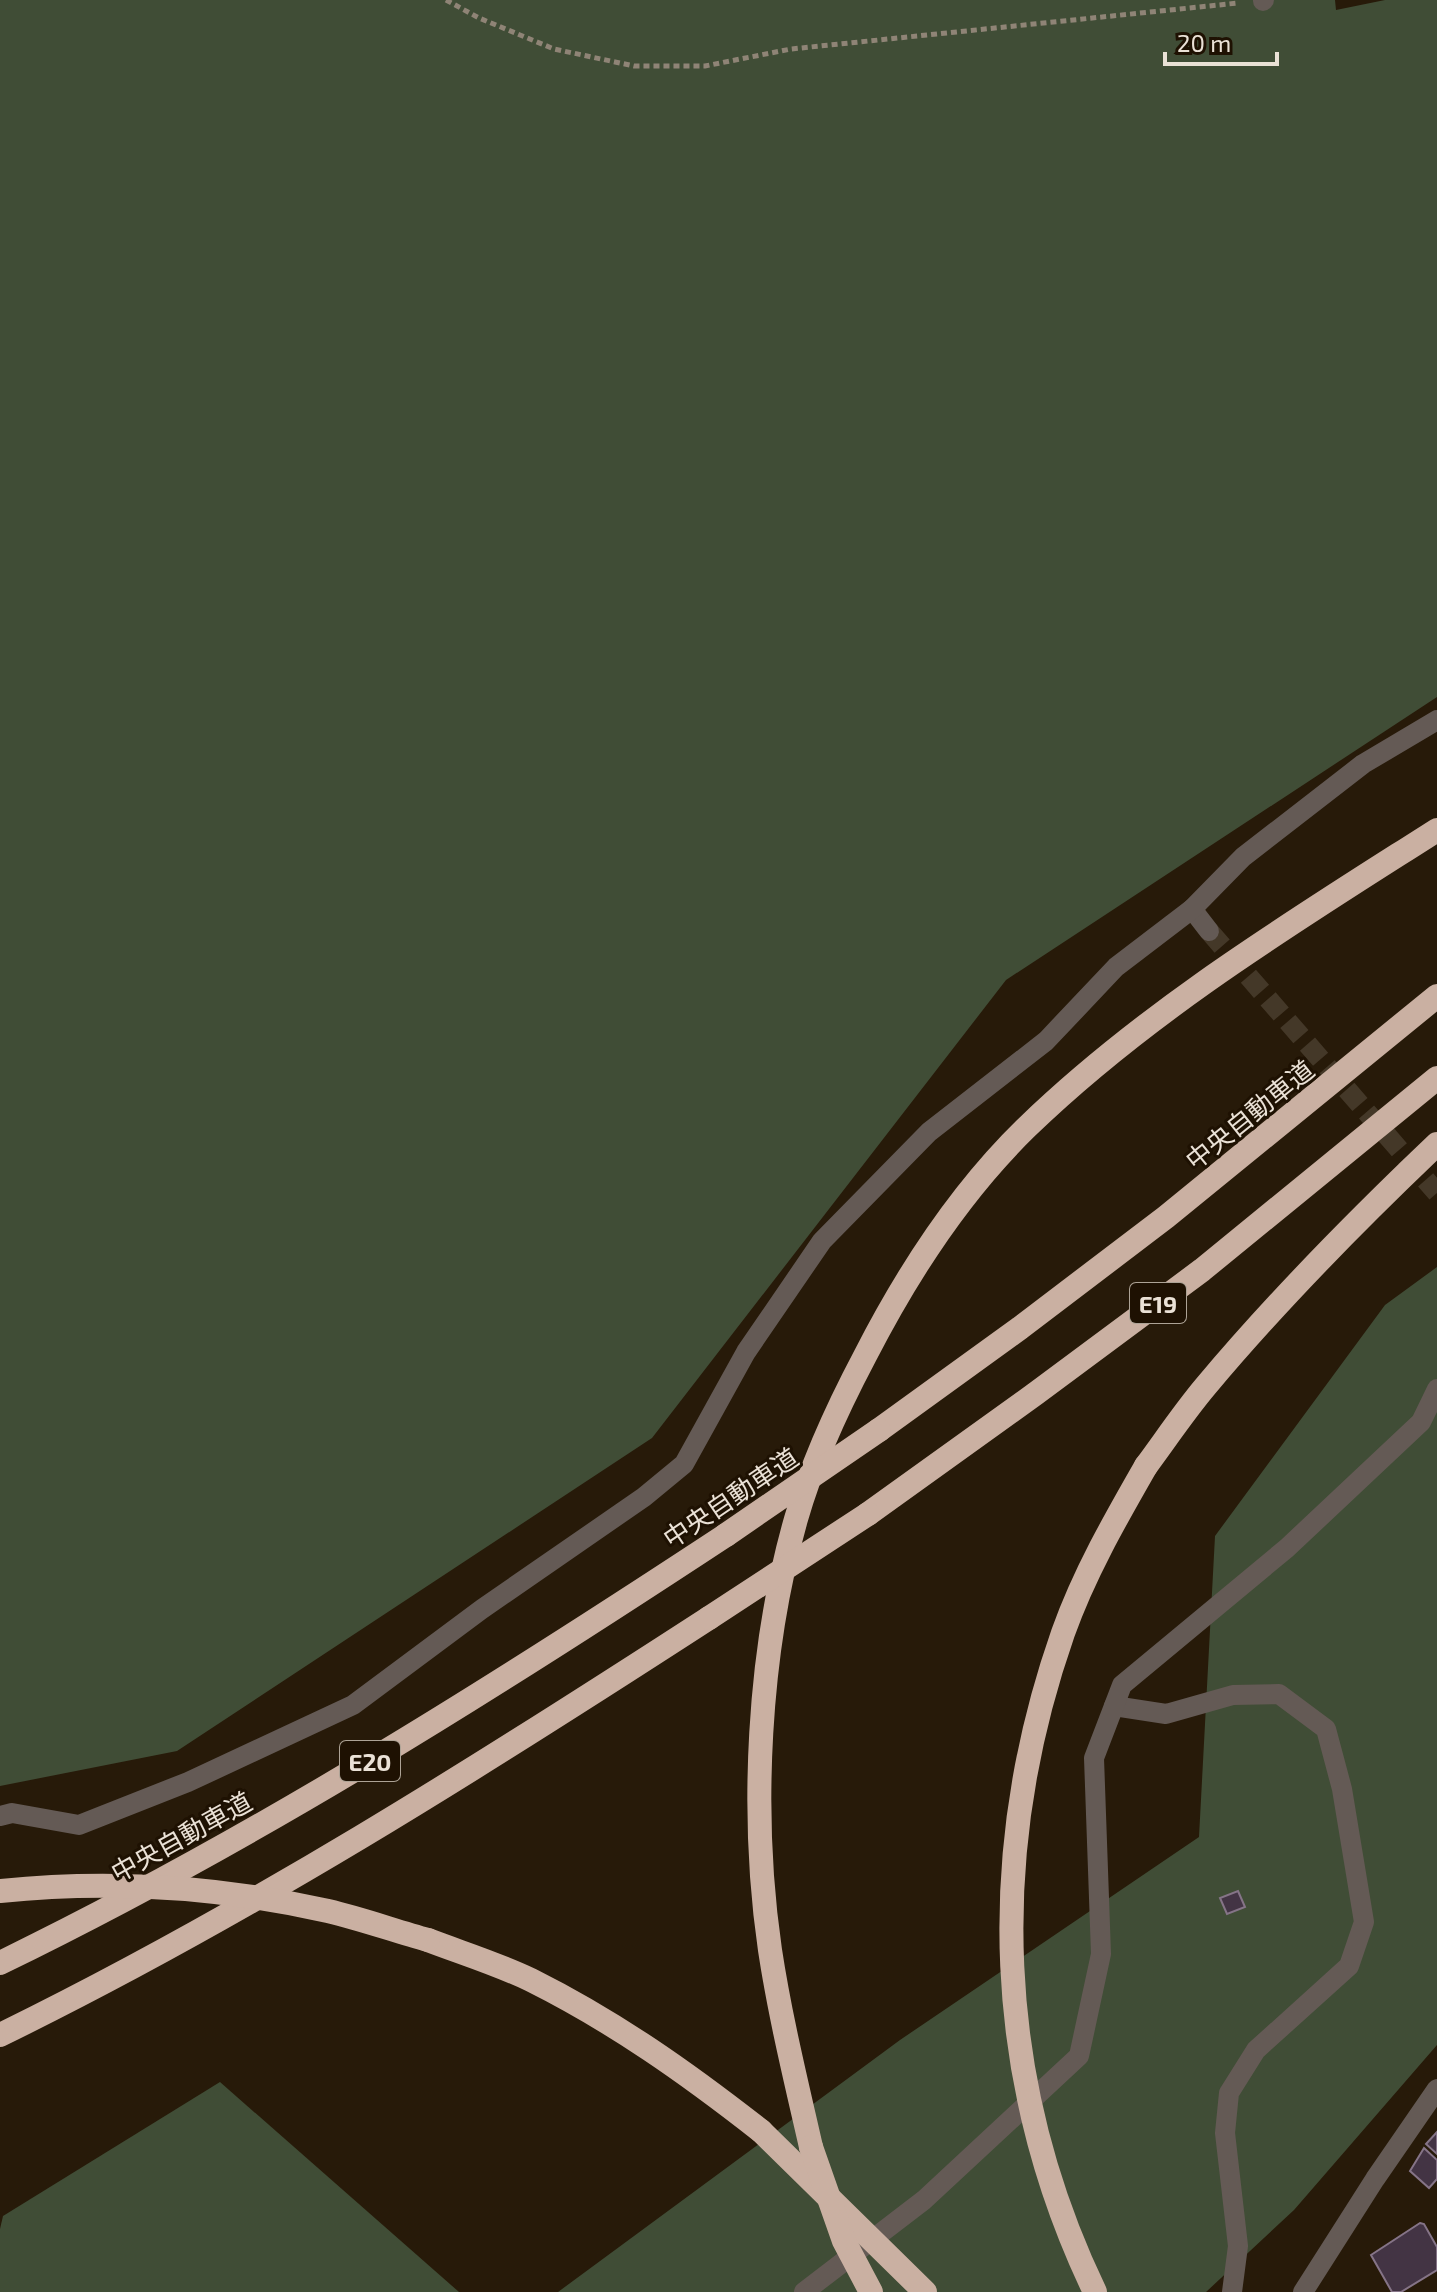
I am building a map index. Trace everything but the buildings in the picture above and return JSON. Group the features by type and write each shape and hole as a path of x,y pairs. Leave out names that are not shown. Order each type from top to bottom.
{"highway":[{"path":"871,2292 844,2241 811,2147 786,2041 770,1946 761,1842 761,1734 772,1621 796,1517 839,1406 893,1302 955,1207 1026,1128 1115,1049 1204,984 1437,830"},
{"name":"中央自動車道","path":"0,1963 202,1859 368,1763 544,1655 726,1535 1020,1328 1166,1217 1437,996"},
{"name":"E19","path":"868,1514 1202,1270 1437,1078"},
{"path":"1095,2292 1048,2175 1026,2089 1013,2004 1011,1918 1016,1822 1034,1730 1064,1632 1101,1546 1146,1466 1203,1389 1275,1308 1360,1218 1437,1144"},
{"name":"E20","path":"0,2035 209,1926 382,1824 547,1723 868,1514"},
{"path":"0,1891 131,1885 233,1894 330,1911 428,1940 528,1979 606,2020 681,2069 761,2131 925,2292"}],"street":[{"path":"0,1816 12,1813 79,1825 188,1782 353,1705 482,1609 644,1497 684,1464 746,1352 822,1241 929,1132 1046,1041 1116,967 1192,909 1243,857 1363,764 1437,720"},
{"path":"1192,909 1209,931"},
{"path":"804,2292 924,2200 1079,2056 1101,1954 1094,1758 1122,1685 1287,1548 1421,1422 1437,1389"},
{"path":"1114,1706 1166,1714 1233,1695 1279,1694 1326,1729 1342,1789 1364,1922 1349,1966 1256,2050 1229,2093 1225,2133 1238,2246 1232,2292"},
{"path":"1303,2292 1437,2089"}],"path":[{"path":"446,0 479,18 554,49 634,66 705,66 791,49 1264,0"}],"green space":[{"path":"0,0 1335,0 1336,10 1385,0 1437,0 1437,697 1006,980 652,1438 177,1751 0,1786"},
{"path":"1437,1267 1437,2045 1294,2210 1206,2292 558,2292 900,2040 1199,1837 1215,1536 1385,1305"},
{"path":"220,2082 459,2292 0,2292 0,2229 3,2216"}],"tunnel":[{"path":"1209,931 1437,1193"}]}
